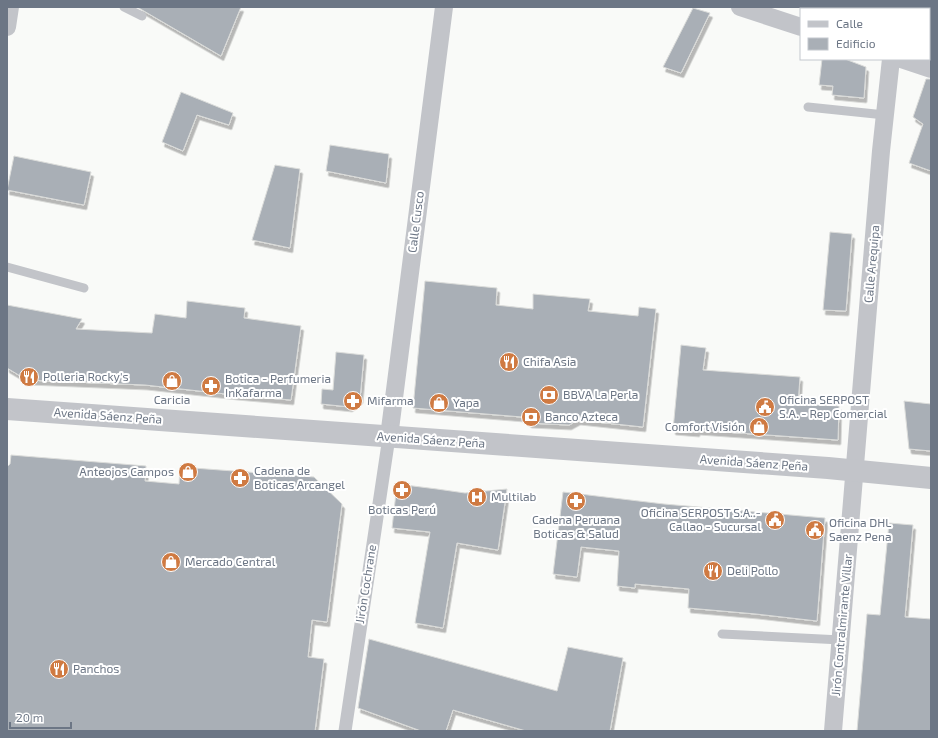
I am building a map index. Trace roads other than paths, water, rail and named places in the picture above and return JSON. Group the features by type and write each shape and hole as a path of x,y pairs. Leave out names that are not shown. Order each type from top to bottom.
{"street":[{"path":"7,27 10,7"},
{"name":"Calle Cusco","path":"388,437 444,7"},
{"path":"740,7 800,27"},
{"name":"Calle Arequipa","path":"855,470 881,151 891,60"},
{"path":"904,60 931,69"},
{"name":"Avenida Sáenz Peña","path":"7,409 855,470 931,478"},
{"name":"Jirón Cochrane","path":"344,731 388,437"},
{"name":"Jirón Contralmirante Villar","path":"833,731 855,470"}],"lane":[{"path":"124,7 142,16"},
{"path":"808,107 885,114"},
{"path":"7,267 84,288"},
{"path":"722,634 840,640"}],"place":[{"name":"Chifa Asia","path":"509,362"},
{"name":"Polleria Rocky's","path":"29,377"},
{"name":"Caricia","path":"172,381"},
{"name":"Botica - Perfumeria InKafarma","path":"211,386"},
{"name":"BBVA La Perla","path":"549,395"},
{"name":"Mifarma","path":"353,401"},
{"name":"Yapa","path":"439,403"},
{"name":"Oficina SERPOST S.A. - Rep Comercial","path":"765,407"},
{"name":"Banco Azteca","path":"531,417"},
{"name":"Comfort Visión","path":"759,427"},
{"name":"Anteojos Campos","path":"188,472"},
{"name":"Cadena de Boticas Arcangel","path":"240,478"},
{"name":"Boticas Perú","path":"402,490"},
{"name":"Multilab","path":"477,497"},
{"name":"Cadena Peruana Boticas & Salud","path":"576,501"},
{"name":"Oficina SERPOST S.A..- Callao - Sucursal","path":"775,520"},
{"name":"Oficina DHL Saenz Pena","path":"815,530"},
{"name":"Mercado Central","path":"171,562"},
{"name":"Deli Pollo","path":"713,571"},
{"name":"Panchos","path":"59,669"}]}
